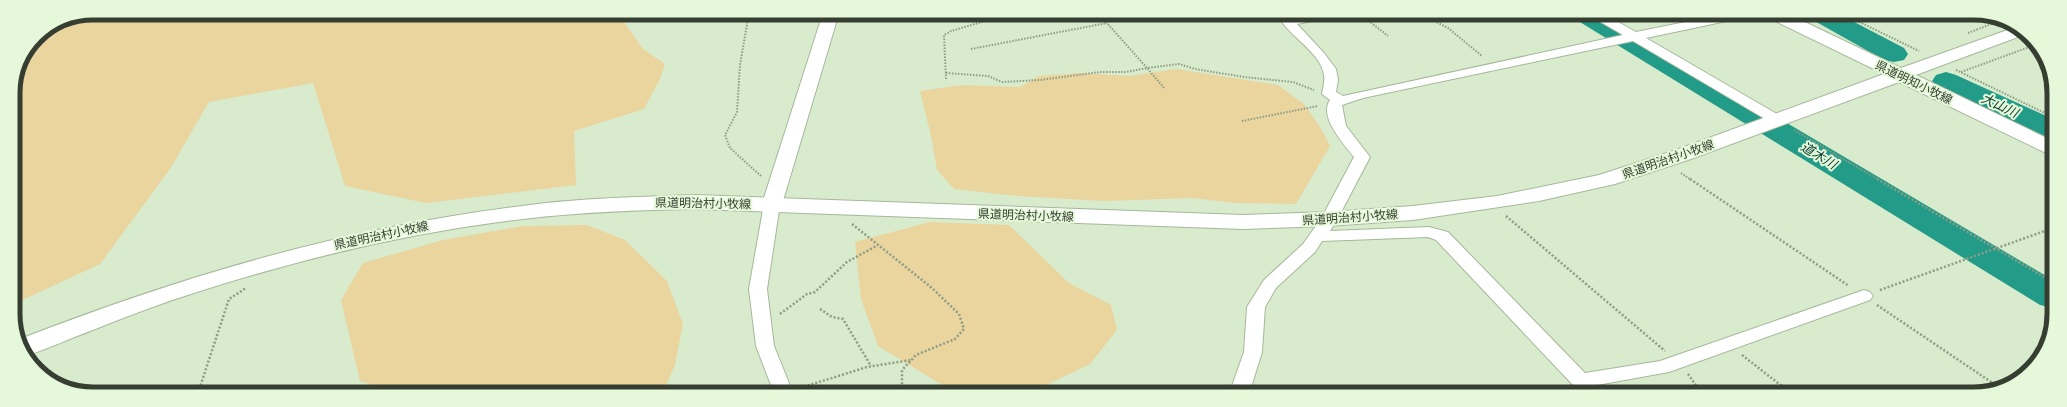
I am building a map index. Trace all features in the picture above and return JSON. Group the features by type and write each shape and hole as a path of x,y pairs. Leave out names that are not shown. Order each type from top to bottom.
{"main road":[{"name":"県道明知小牧線","path":"1787,20 2047,146"},
{"name":"県道明治村小牧線","path":"28,346 99,317 223,275 334,245 388,233 485,216 581,206 658,202 772,204 1323,228 1490,202 1580,186 1666,162 2015,33"}],"street":[{"path":"782,387 765,346 758,289 772,204 829,20"},
{"path":"1241,387 1253,352 1256,307 1270,284 1309,248 1323,228 1362,157 1338,127 1334,110 1335,99 1329,68 1314,48 1288,22 1299,20"},
{"path":"1604,20 1628,38 1768,123"},
{"path":"1335,99 1713,20"},
{"path":"1323,228 1354,236 1429,232 1442,236 1587,387"},
{"path":"1592,387 1678,362 1864,296"}],"path":[{"path":"749,20 740,66 740,97 737,112 725,135 730,148 750,167"},
{"path":"946,79 943,40 944,35 951,31 988,20"},
{"path":"1104,20 1165,89"},
{"path":"1367,20 1388,36"},
{"path":"1433,20 1448,28 1481,55 1502,65"},
{"path":"1855,20 2047,115"},
{"path":"971,48 1107,23"},
{"path":"1961,72 2030,46"},
{"path":"946,73 988,76 1002,82 1040,80 1100,72 1126,72 1180,64 1195,69 1244,77 1293,82 1335,99"},
{"path":"1242,121 1335,99"},
{"path":"1768,123 1996,248 2047,278"},
{"path":"1666,162 1994,384"},
{"path":"1490,202 1678,362 1697,387"},
{"path":"851,207 846,220 937,293 959,314 964,329 954,339 916,355 902,370 902,387"},
{"path":"1864,296 2047,230"},
{"path":"764,329 783,311 807,294 814,292 847,262 878,245"},
{"path":"200,387 229,299 251,285"},
{"path":"820,309 832,317 842,319 871,366"},
{"path":"1729,344 1783,387"},
{"path":"803,387 871,366 911,360"}],"shaded area":[{"path":"89,20 623,20 643,49 665,64 660,79 644,109 574,131 576,185 426,203 345,186 313,83 209,102 170,169 100,264 20,301 21,79 32,53 41,41 53,32 70,24"},
{"path":"1176,69 1278,85 1304,104 1322,130 1330,146 1296,204 1235,203 1192,198 1104,201 1017,196 954,189 937,170 931,136 920,91 961,85 1020,87 1039,76 1080,73 1130,76"},
{"path":"930,222 1009,225 1069,283 1111,305 1117,330 1090,364 1042,387 945,387 878,346 861,299 855,242"},
{"path":"587,225 625,240 667,281 683,324 675,365 665,387 378,387 360,381 341,300 363,263 443,240 522,226"}],"waterway":[{"name":"道木川","path":"1594,20 2047,292"},
{"name":"大山川","path":"1831,20 1894,54"},
{"name":"大山川","path":"1946,81 2047,127"}]}
